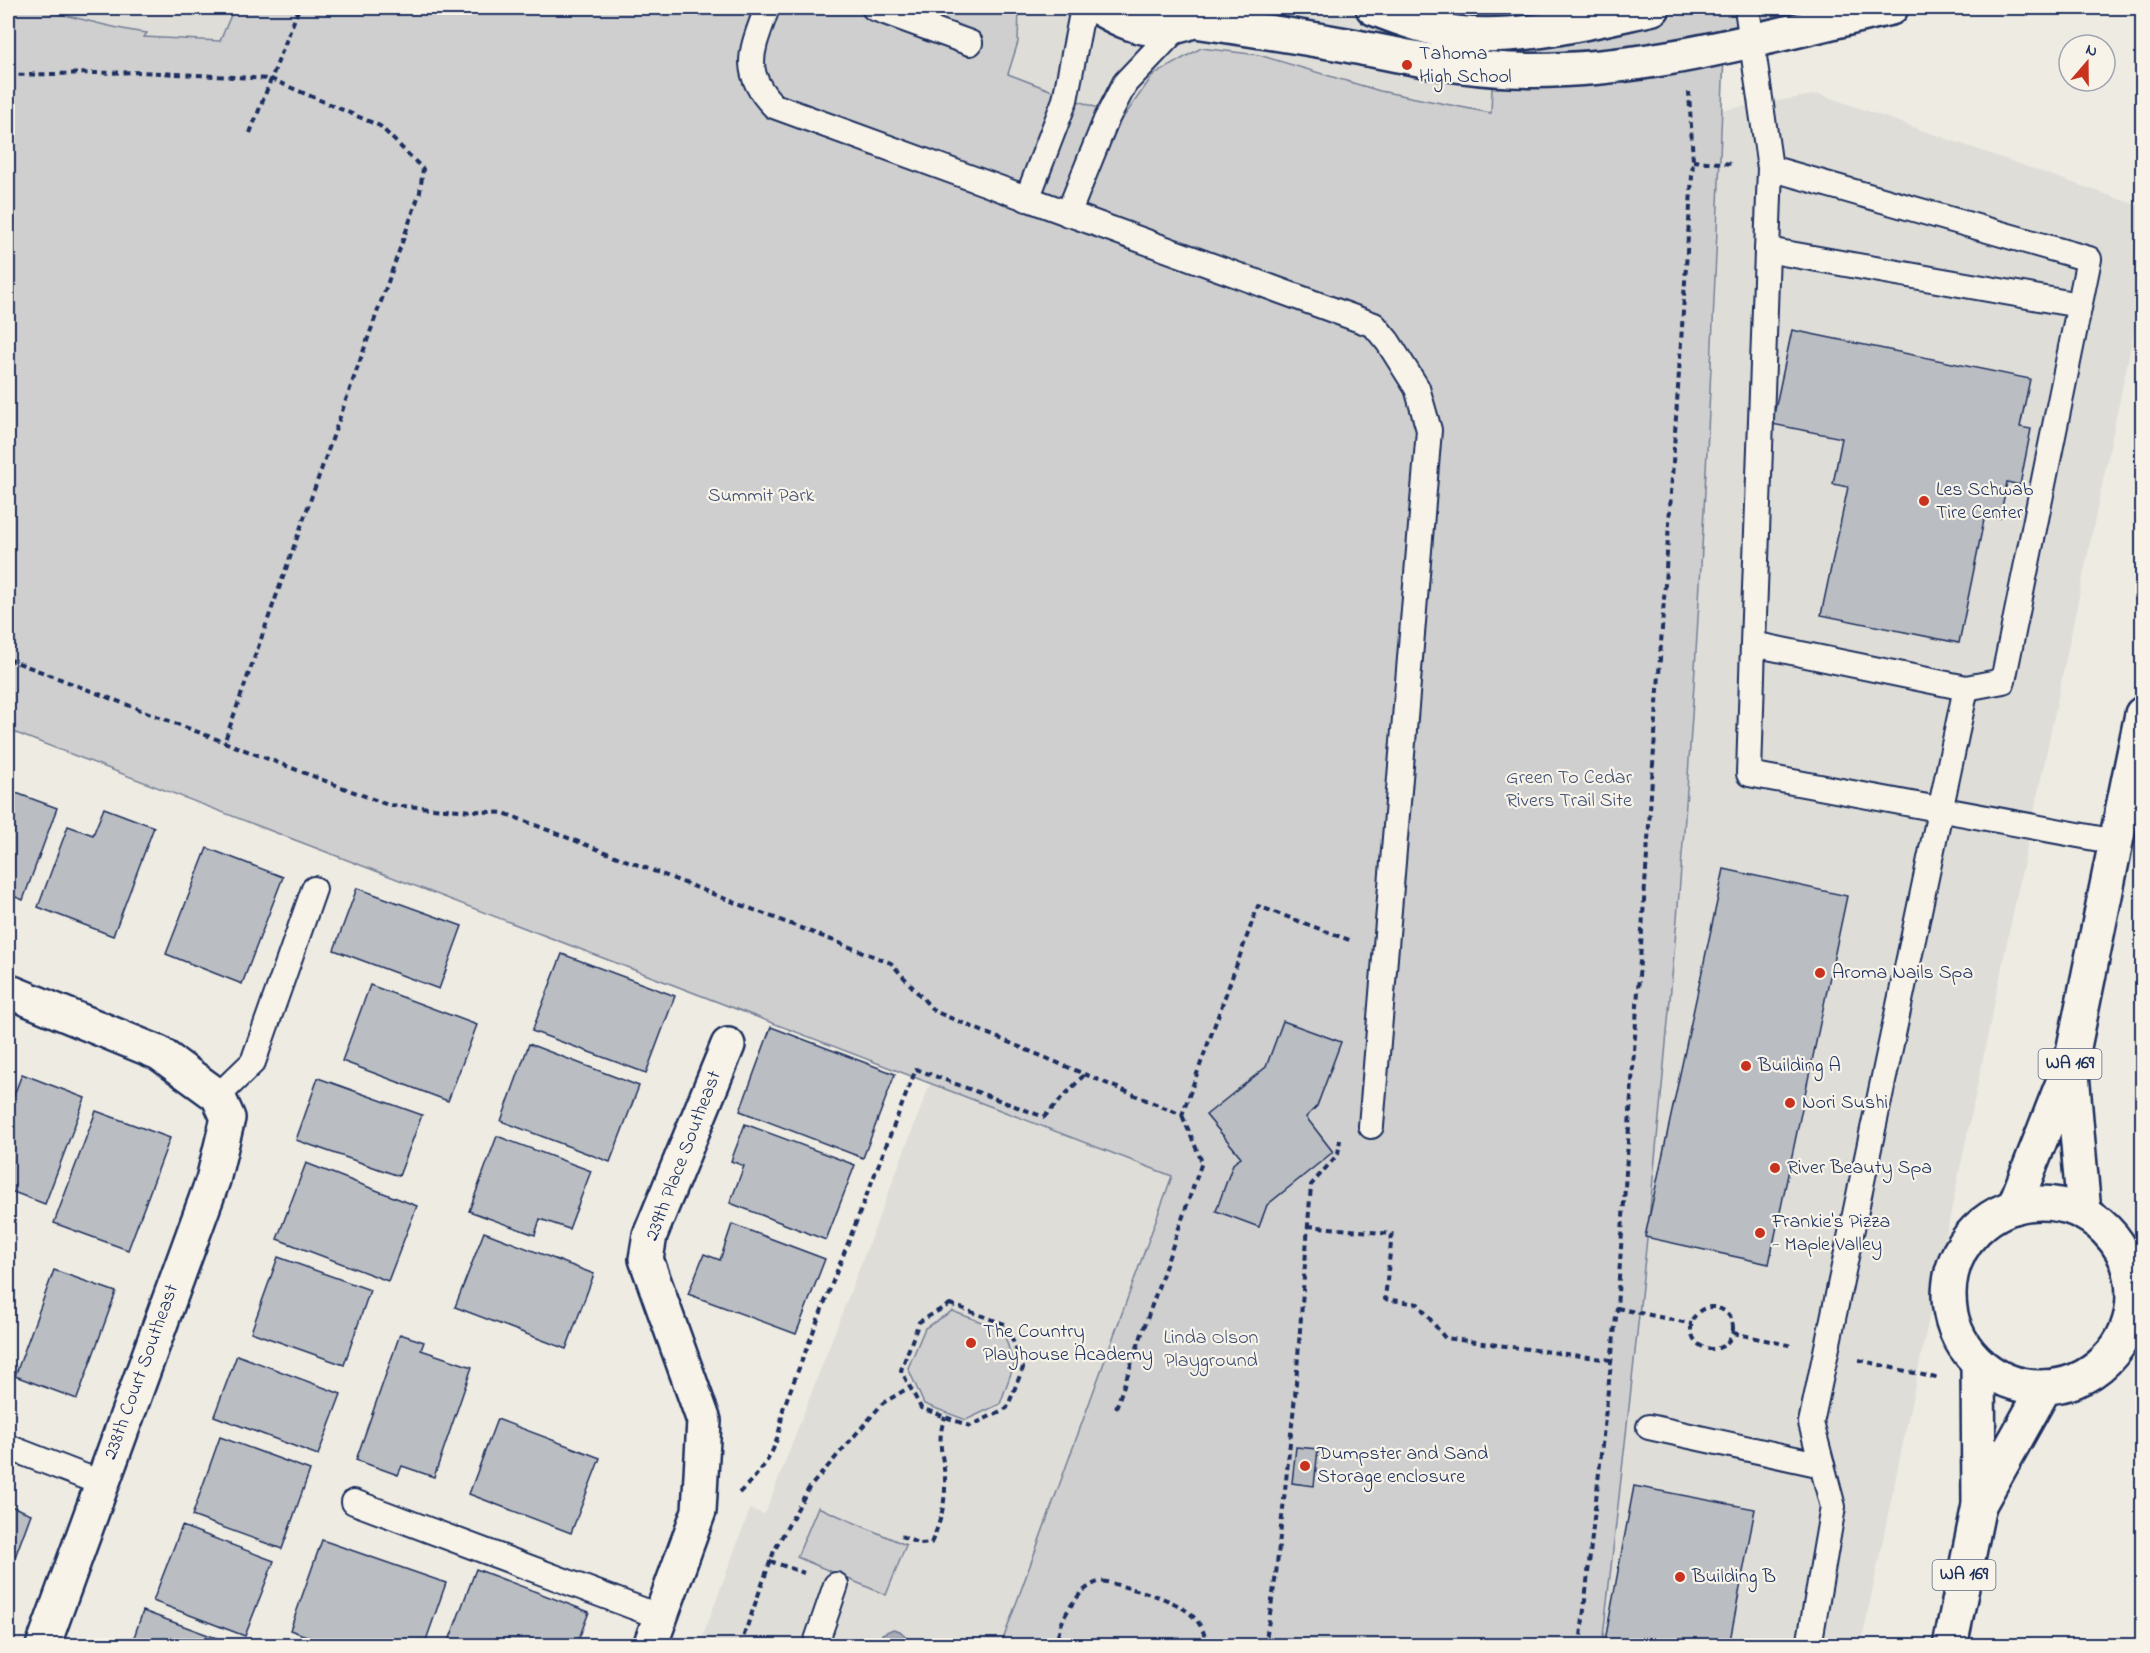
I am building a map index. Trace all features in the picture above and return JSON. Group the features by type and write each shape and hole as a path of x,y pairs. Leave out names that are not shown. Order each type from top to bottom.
{"street":[{"path":"1099,8 1126,24 1157,30 1197,18 1451,66 1511,70 1597,68 1687,56 1891,8"},
{"path":"1373,8 1457,33 1507,33 1585,23 1653,8"},
{"name":"WA 169","path":"2014,1207 2071,1062 2142,714"},
{"path":"8,991 159,1053 218,1096"},
{"name":"239th Place Southeast","path":"656,1631 699,1511 704,1421 646,1259 650,1235 728,1045"},
{"name":"WA 169","path":"2071,1062 2084,1213"},
{"name":"238th Court Southeast","path":"43,1646 213,1180 228,1118 218,1096"},
{"path":"2045,1203 2062,1205 2084,1213 2104,1227 2119,1246 2129,1268 2133,1292 2131,1315 2122,1338 2103,1363 2090,1373 2068,1383 2045,1387 2013,1382 1998,1376 1978,1363 1963,1344 1952,1322 1948,1298 1951,1274 1959,1252 1973,1232 1992,1216 2014,1207 2045,1203"},
{"name":"WA 169","path":"1950,1646 1979,1505 1978,1363"},
{"name":"WA 169","path":"1979,1505 2045,1387"}],"lane":[{"path":"767,8 751,53 755,78 762,93 774,106 1374,325 1388,342 1417,388 1429,430 1371,1126"},
{"path":"874,8 970,43"},
{"path":"1028,199 1065,100 1083,8"},
{"path":"1747,8 1770,168 1749,774 2116,842"},
{"path":"1068,214 1106,120 1125,83 1197,18"},
{"path":"1753,644 1966,688 2003,681 2089,259 1770,168"},
{"path":"1767,250 2079,305"},
{"path":"1809,1646 1833,1507 1812,1423 1966,688"},
{"path":"218,1096 253,1062 314,889"},
{"path":"1649,1427 1822,1465"},
{"path":"8,1447 101,1483"},
{"path":"354,1502 656,1631"},
{"path":"815,1646 836,1585"}],"path":[{"path":"250,133 299,8"},
{"path":"1580,1646 1617,1308 1693,160 1687,56"},
{"path":"8,75 141,72 271,79 380,126 423,169 416,204 224,743"},
{"path":"1693,160 1770,168"},
{"path":"8,659 388,805 504,813 891,963 934,1011 1182,1114"},
{"path":"1116,1408 1202,1162 1182,1114 1258,906 1385,953"},
{"path":"699,1511 722,1521 735,1497 761,1473 780,1438 783,1409 916,1069 1044,1117 1085,1074"},
{"path":"1265,1646 1276,1574 1295,1396 1311,1185 1338,1154 1341,1130"},
{"path":"1308,1226 1392,1234 1385,1299 1418,1304 1445,1338 1611,1360"},
{"path":"950,1304 1008,1325 1023,1368 1007,1408 970,1426 945,1416 921,1408 901,1370 920,1322 950,1304"},
{"path":"1716,1307 1731,1320 1732,1333 1725,1345 1712,1349 1704,1347 1694,1338 1692,1324 1704,1309 1716,1307"},
{"path":"1617,1308 1692,1324"},
{"path":"740,1646 774,1551 808,1488 883,1403 910,1387"},
{"path":"901,1536 920,1544 931,1543 940,1522 945,1476 939,1434 945,1416"},
{"path":"1057,1646 1056,1634 1068,1610 1089,1586 1100,1581 1165,1598 1196,1619 1206,1646"}],"shaded area":[{"path":"8,8 234,8 221,41 8,29"},
{"name":"Tahoma High School","path":"1019,8 1528,8 1491,113 1380,91 1259,55 1153,75 1123,118 1008,74 1018,42"},
{"path":"1819,94 2142,207 2142,293 1861,1645 1596,1646 1645,1237 1684,852 1714,336 1722,110"},
{"name":"The Country Playhouse Academy","path":"930,1084 1172,1176 1001,1645 699,1646 750,1509 765,1514"},
{"path":"893,1629 900,1631 915,1645 880,1645 882,1634"}],"green space":[{"name":"Summit Park","path":"8,8 61,14 147,33 144,37 220,41 234,8 1019,8 1018,42 1008,74 1123,118 1153,75 1201,48 1259,55 1380,91 1491,113 1495,8 1784,8 1783,51 1725,29 1708,424 1685,818 1648,1232 1602,1645 1001,1645 1172,1176 8,730"},
{"path":"952,1311 1003,1330 1014,1365 1000,1404 966,1420 924,1404 908,1368 925,1328"},
{"path":"818,1507 906,1545 886,1595 797,1557"}],"building":[{"name":"Les Schwab Tire Center","path":"1792,330 2030,379 2020,427 2031,429 2020,485 2007,482 2000,518 1985,515 1959,643 1821,615 1848,487 1833,484 1842,438 1772,424"},
{"path":"8,790 57,808 23,900 8,894"},
{"path":"104,808 154,827 113,936 38,907 68,826 93,835"},
{"path":"207,848 283,877 242,984 166,954"},
{"name":"Building A","path":"1724,869 1847,896 1769,1264 1645,1237"},
{"path":"357,888 462,926 439,989 334,950"},
{"path":"562,954 675,996 646,1073 532,1031"},
{"path":"370,985 477,1025 448,1101 342,1061"},
{"path":"1283,1021 1341,1042 1317,1106 1306,1117 1333,1152 1267,1205 1259,1227 1216,1211 1233,1164 1241,1157 1206,1115 1266,1067"},
{"path":"771,1027 895,1074 863,1158 740,1111"},
{"path":"529,1044 639,1086 610,1162 501,1121"},
{"path":"22,1074 85,1098 45,1204 8,1190 8,1111"},
{"path":"318,1078 422,1115 399,1176 296,1140"},
{"path":"96,1111 170,1138 128,1250 54,1223"},
{"path":"745,1124 855,1165 826,1240 730,1203 744,1166 731,1161"},
{"path":"497,1136 591,1171 569,1229 540,1219 535,1235 469,1211"},
{"path":"306,1163 417,1206 388,1281 277,1239"},
{"path":"732,1224 825,1259 796,1334 688,1294 704,1254 720,1260"},
{"path":"484,1232 594,1274 566,1349 455,1307"},
{"path":"278,1257 370,1290 344,1365 251,1332"},
{"path":"54,1270 116,1292 77,1399 15,1376"},
{"path":"400,1334 424,1342 421,1350 472,1367 434,1477 402,1466 398,1475 356,1460"},
{"path":"237,1355 341,1394 318,1455 214,1416"},
{"path":"497,1419 600,1458 571,1533 469,1494"},
{"path":"220,1437 310,1470 282,1549 192,1516"},
{"name":"Dumpster and Sand Storage enclosure","path":"1296,1447 1318,1449 1314,1486 1292,1483"},
{"name":"Building B","path":"1634,1486 1755,1509 1729,1646 1604,1646"},
{"path":"8,1505 31,1514 8,1576"},
{"path":"182,1526 274,1561 245,1636 153,1601"},
{"path":"322,1540 446,1583 424,1646 334,1646 290,1630"},
{"path":"476,1569 589,1612 576,1646 447,1646"},
{"path":"143,1611 238,1646 131,1646"}],"place":[{"name":"Tahoma High School","path":"1407,65"},
{"name":"Les Schwab Tire Center","path":"1924,501"},
{"name":"Aroma Nails Spa","path":"1820,973"},
{"name":"Building A","path":"1746,1066"},
{"name":"Nori Sushi","path":"1790,1103"},
{"name":"River Beauty Spa","path":"1775,1168"},
{"name":"Frankie's Pizza - Maple Valley","path":"1760,1233"},
{"name":"The Country Playhouse Academy","path":"971,1343"},
{"name":"Dumpster and Sand Storage enclosure","path":"1305,1466"},
{"name":"Building B","path":"1680,1577"}],"park label":[{"name":"Green To Cedar Rivers Trail Site","path":"1569,790"},
{"name":"Linda Olson Playground","path":"1211,1350"}]}
